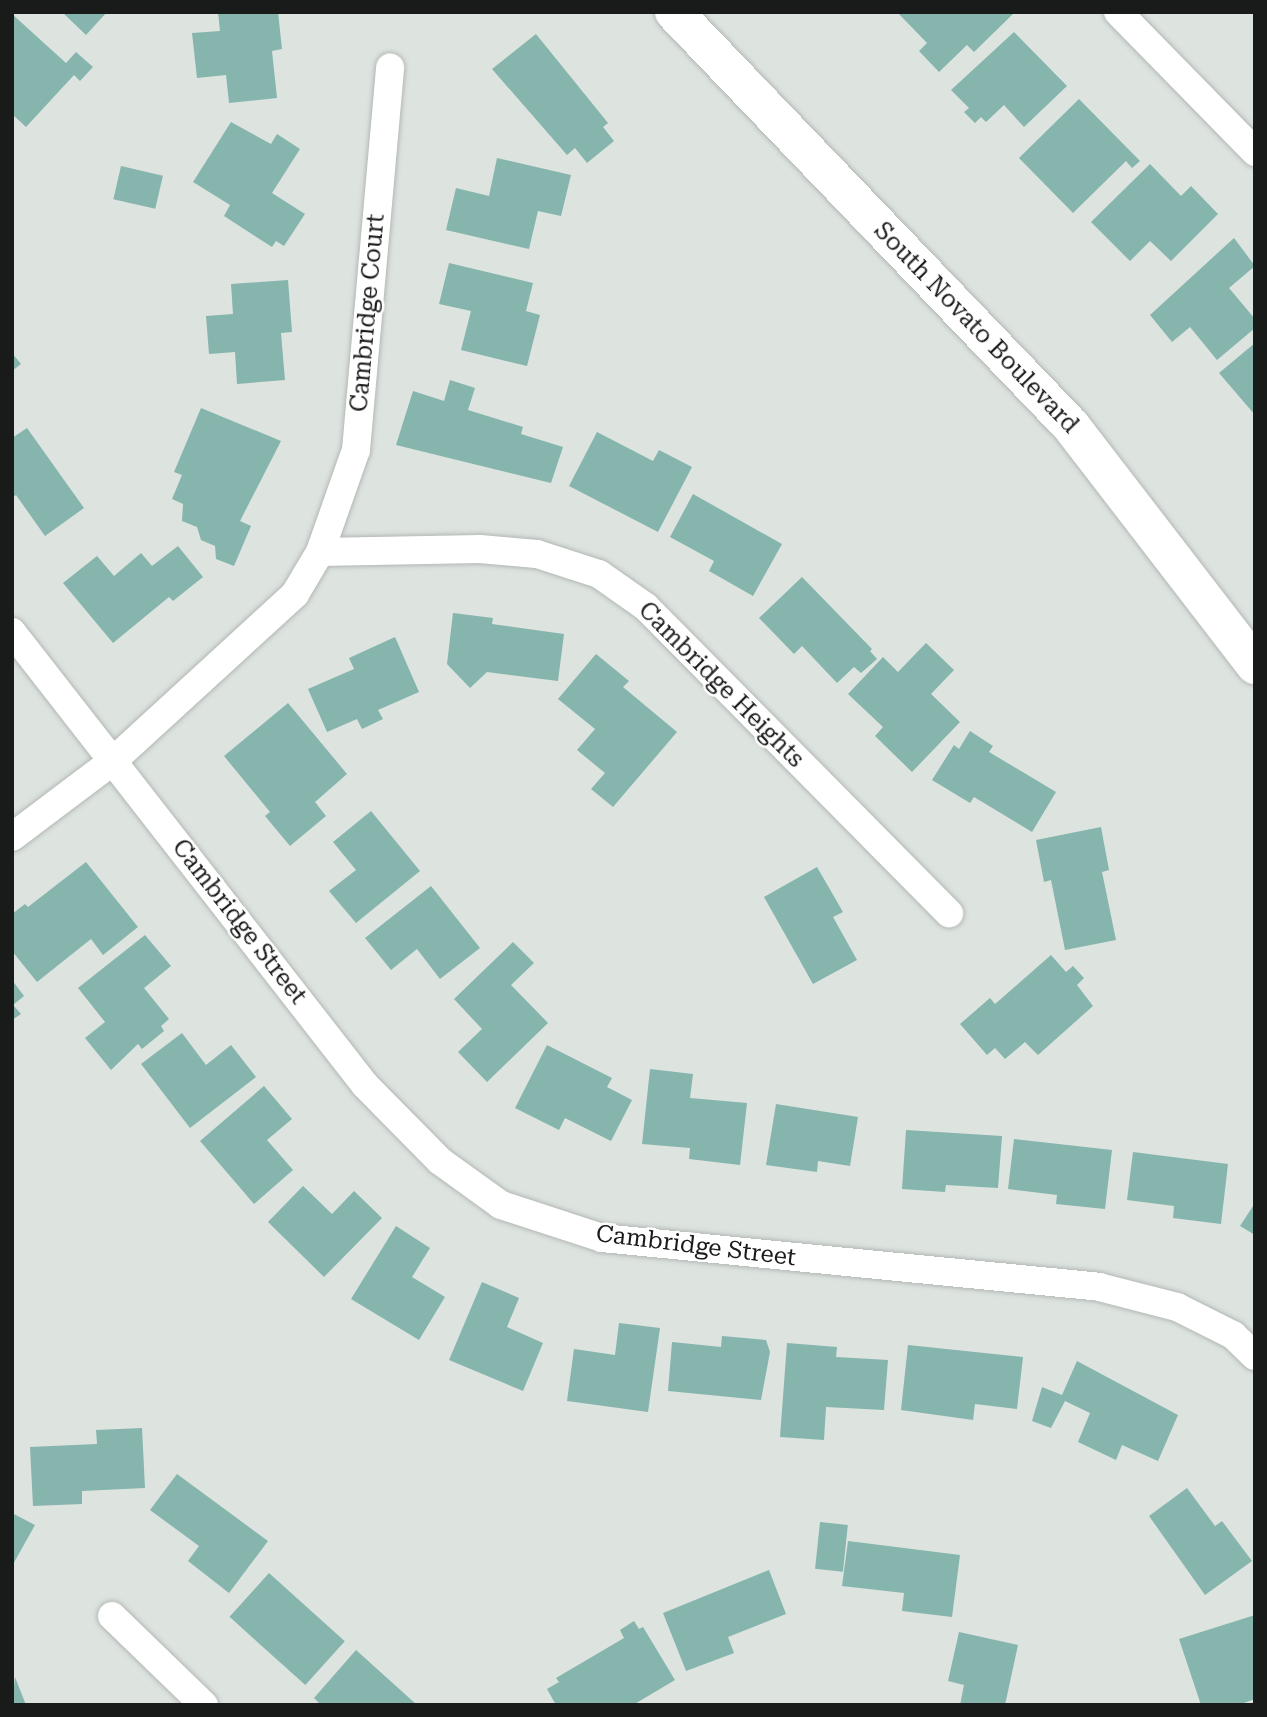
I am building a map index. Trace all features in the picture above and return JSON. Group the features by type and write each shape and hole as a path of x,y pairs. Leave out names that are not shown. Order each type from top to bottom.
{"main road":[{"name":"South Novato Boulevard","path":"674,12 1071,426 1255,665"}],"street":[{"path":"1118,12 1255,152"},
{"name":"Cambridge Court","path":"320,552 356,450 390,68"},
{"name":"Cambridge Heights","path":"320,552 480,549 537,554 599,574 646,607 949,913"},
{"path":"12,837 114,760 295,594 320,552"},
{"name":"Cambridge Street","path":"12,632 365,1085 440,1161 501,1205 602,1238 1099,1287 1177,1307 1233,1335 1255,1356"},
{"path":"112,1616 204,1705"}],"building":[{"path":"62,12 107,12 86,35"},
{"path":"218,12 278,12 282,49 272,51 277,98 229,103 226,75 197,78 192,33 220,31"},
{"path":"897,12 1015,12 974,52 967,45 939,72 919,51 927,43"},
{"path":"12,14 66,63 76,52 93,67 80,81 74,75 26,127 12,114"},
{"path":"1014,32 1067,86 1024,127 1004,105 986,122 981,117 975,123 964,112 969,108 951,90"},
{"path":"536,34 608,123 603,127 614,141 587,163 575,148 567,155 492,69"},
{"path":"1079,99 1140,161 1132,168 1126,161 1073,213 1019,158"},
{"path":"231,122 271,144 277,134 300,149 272,193 305,214 284,246 276,241 272,247 224,216 230,205 193,182"},
{"path":"497,158 571,175 561,216 538,211 529,249 446,230 456,188 489,196"},
{"path":"1150,164 1181,196 1191,186 1218,214 1171,261 1150,241 1130,261 1091,222"},
{"path":"121,166 163,176 155,209 113,199"},
{"path":"1234,238 1255,266 1229,288 1255,319 1255,328 1217,360 1190,327 1172,342 1150,315"},
{"path":"449,263 533,283 526,311 540,315 527,366 461,350 471,311 439,304"},
{"path":"288,280 292,332 281,333 285,380 237,384 235,352 209,354 206,316 233,314 231,284"},
{"path":"1255,343 1255,415 1219,373"},
{"path":"12,353 21,364 12,371"},
{"path":"450,380 475,388 468,410 523,427 521,434 563,447 551,483 396,445 413,391 444,401"},
{"path":"201,408 281,441 240,521 251,526 234,566 216,559 215,546 201,540 197,527 182,521 183,504 172,499 182,475 174,472"},
{"path":"27,428 84,508 45,536 16,495 12,498 12,438"},
{"path":"597,432 653,461 659,450 692,467 658,532 569,486"},
{"path":"693,494 782,544 753,596 709,571 714,561 670,537"},
{"path":"178,546 203,577 173,601 169,597 113,643 63,583 97,556 114,576 141,553 152,566"},
{"path":"802,577 872,649 870,651 877,659 861,673 854,667 837,683 802,646 794,654 759,618"},
{"path":"453,613 493,618 492,624 564,634 558,681 487,672 470,688 447,664"},
{"path":"395,637 419,692 378,710 383,719 362,729 357,719 327,732 308,689 354,669 349,658"},
{"path":"926,643 954,670 931,694 960,722 912,772 875,736 883,727 848,694 883,657 898,672"},
{"path":"596,654 629,681 623,687 677,732 613,807 591,789 605,773 577,750 595,729 558,699"},
{"path":"288,703 347,774 315,802 326,816 290,846 265,816 270,812 224,756"},
{"path":"970,731 993,746 989,752 1056,792 1032,832 974,797 970,803 932,780 954,745 959,749"},
{"path":"371,811 420,871 356,923 329,891 356,870 333,842"},
{"path":"1101,827 1109,870 1102,872 1116,940 1065,950 1051,880 1044,882 1036,840"},
{"path":"86,862 138,927 103,955 91,939 37,982 12,951 12,914 25,904 28,907"},
{"path":"817,867 843,912 833,917 857,960 813,984 764,897"},
{"path":"431,886 480,948 440,979 417,949 391,970 365,938"},
{"path":"145,935 171,966 144,988 169,1019 161,1026 164,1031 142,1049 138,1044 111,1070 85,1038 105,1022 78,988"},
{"path":"513,942 534,963 511,985 548,1023 487,1082 458,1052 482,1029 454,999"},
{"path":"1051,955 1066,972 1073,966 1084,978 1077,985 1093,1006 1038,1055 1025,1042 1005,1059 995,1048 987,1055 960,1024 990,998 995,1004"},
{"path":"12,980 24,996 13,1005 21,1014 12,1020"},
{"path":"182,1033 206,1065 231,1045 256,1077 190,1128 141,1064"},
{"path":"547,1045 612,1078 607,1087 632,1100 611,1141 565,1118 559,1130 515,1108"},
{"path":"650,1069 693,1074 690,1098 747,1103 740,1165 689,1159 690,1148 642,1144"},
{"path":"264,1086 292,1119 267,1140 293,1170 254,1204 200,1141"},
{"path":"776,1104 858,1117 850,1166 818,1161 817,1172 766,1165"},
{"path":"906,1130 1002,1136 998,1188 946,1185 945,1192 902,1189"},
{"path":"1014,1139 1112,1150 1105,1209 1056,1204 1057,1195 1008,1189"},
{"path":"1133,1152 1228,1164 1221,1224 1173,1218 1174,1206 1127,1200"},
{"path":"303,1186 332,1214 354,1191 382,1218 324,1277 268,1222"},
{"path":"1255,1203 1255,1235 1240,1226"},
{"path":"396,1226 430,1248 412,1277 445,1297 419,1340 351,1299"},
{"path":"482,1282 519,1298 507,1327 543,1343 523,1391 449,1360"},
{"path":"619,1323 660,1328 648,1412 567,1401 574,1349 615,1355"},
{"path":"722,1336 766,1340 770,1352 761,1400 668,1391 672,1342 721,1347"},
{"path":"787,1343 837,1347 836,1357 888,1360 884,1410 826,1407 824,1440 780,1437"},
{"path":"908,1345 1023,1357 1017,1409 975,1404 973,1420 901,1410"},
{"path":"1077,1361 1178,1415 1158,1461 1122,1445 1116,1460 1078,1442 1090,1413 1065,1401 1051,1428 1032,1421 1042,1387 1062,1395"},
{"path":"142,1428 145,1488 82,1491 82,1504 33,1506 30,1447 97,1444 96,1430"},
{"path":"177,1474 268,1541 229,1593 188,1561 199,1546 150,1510"},
{"path":"1187,1488 1215,1526 1222,1521 1252,1561 1205,1595 1149,1516"},
{"path":"12,1513 35,1525 12,1566"},
{"path":"820,1522 848,1525 843,1572 815,1569"},
{"path":"848,1541 960,1555 952,1617 902,1611 904,1593 842,1586"},
{"path":"769,1570 786,1614 728,1637 734,1653 686,1671 663,1613"},
{"path":"269,1573 345,1641 305,1685 230,1617"},
{"path":"1255,1615 1255,1699 1238,1705 1201,1705 1179,1639"},
{"path":"634,1621 639,1629 643,1627 675,1680 633,1705 556,1705 547,1689 559,1682 556,1678 624,1638 620,1630"},
{"path":"959,1632 1018,1645 1005,1705 960,1705 964,1685 948,1681"},
{"path":"356,1650 417,1705 321,1705 314,1698"},
{"path":"15,1677 26,1705 12,1705"}]}
